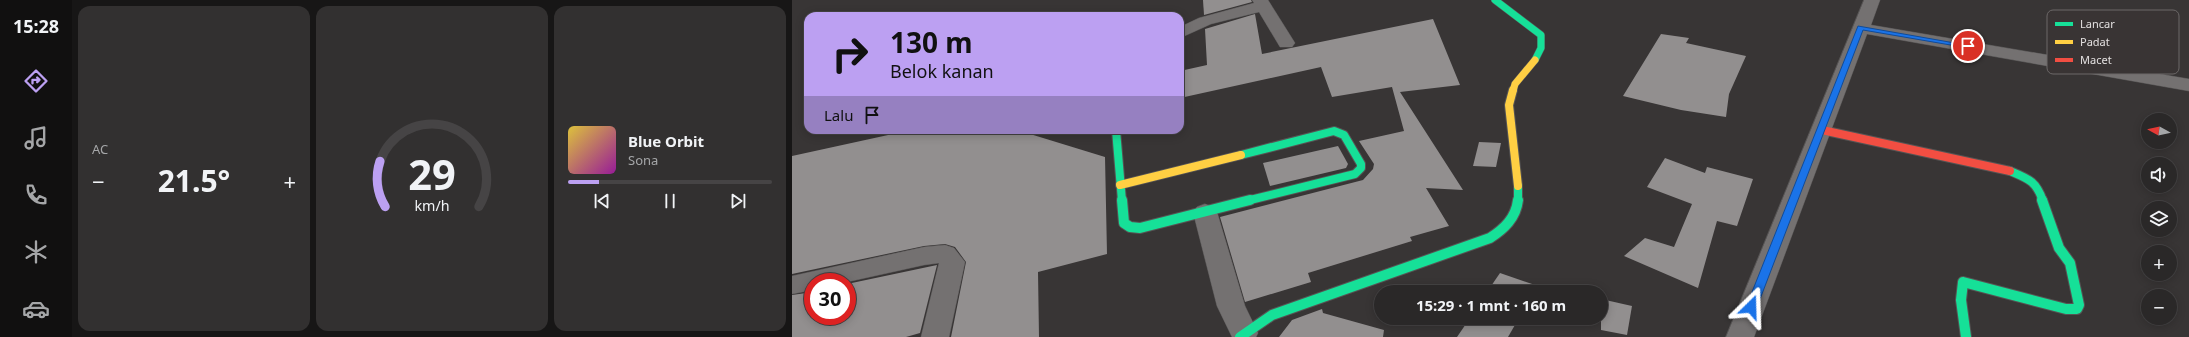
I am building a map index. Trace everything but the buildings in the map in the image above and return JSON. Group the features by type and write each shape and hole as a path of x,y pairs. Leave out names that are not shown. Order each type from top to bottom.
{"street":[{"path":"1205,212 1231,306 1242,335 1272,315 1490,238 1507,228 1516,215 1520,200 1509,105 1511,92 1517,81 1540,52 1543,42 1541,35 1495,0"},
{"path":"1740,337 1872,0"},
{"path":"1184,31 1204,21 1262,3 1286,43"},
{"path":"1861,28 2047,60"},
{"path":"2126,74 2189,85"},
{"path":"1822,130 2017,173 2030,180 2038,188 2059,248 2070,263 2079,305 2077,309 2066,309 1972,283 1963,282 1960,287 1966,337"},
{"path":"1116,134 1120,185 1124,223 1130,227 1140,228 1355,174 1361,168 1361,164 1344,135 1334,132 1120,185"},
{"path":"792,285 924,256 944,254 952,262 935,337"}],"traffic: fast":[{"path":"1495,0 1541,35 1541,48 1535,60"},
{"path":"1116,134 1124,223 1130,227 1140,228 1355,174 1361,168 1361,164 1344,135 1334,131 1241,155"},
{"path":"1966,337 1961,300 1963,282 2066,309 2077,309 2079,305 2070,263 2059,248 2038,188 2030,180 2010,171"},
{"path":"1240,337 1272,315 1490,238 1504,228 1513,217 1518,203 1518,186"}],"traffic: slow":[{"path":"1518,186 1509,105 1515,84 1535,60"},
{"path":"1120,185 1241,155"}],"traffic: jam":[{"path":"1822,130 2010,171"}],"route":[{"path":"1751,307 1861,28 1968,46"}]}
